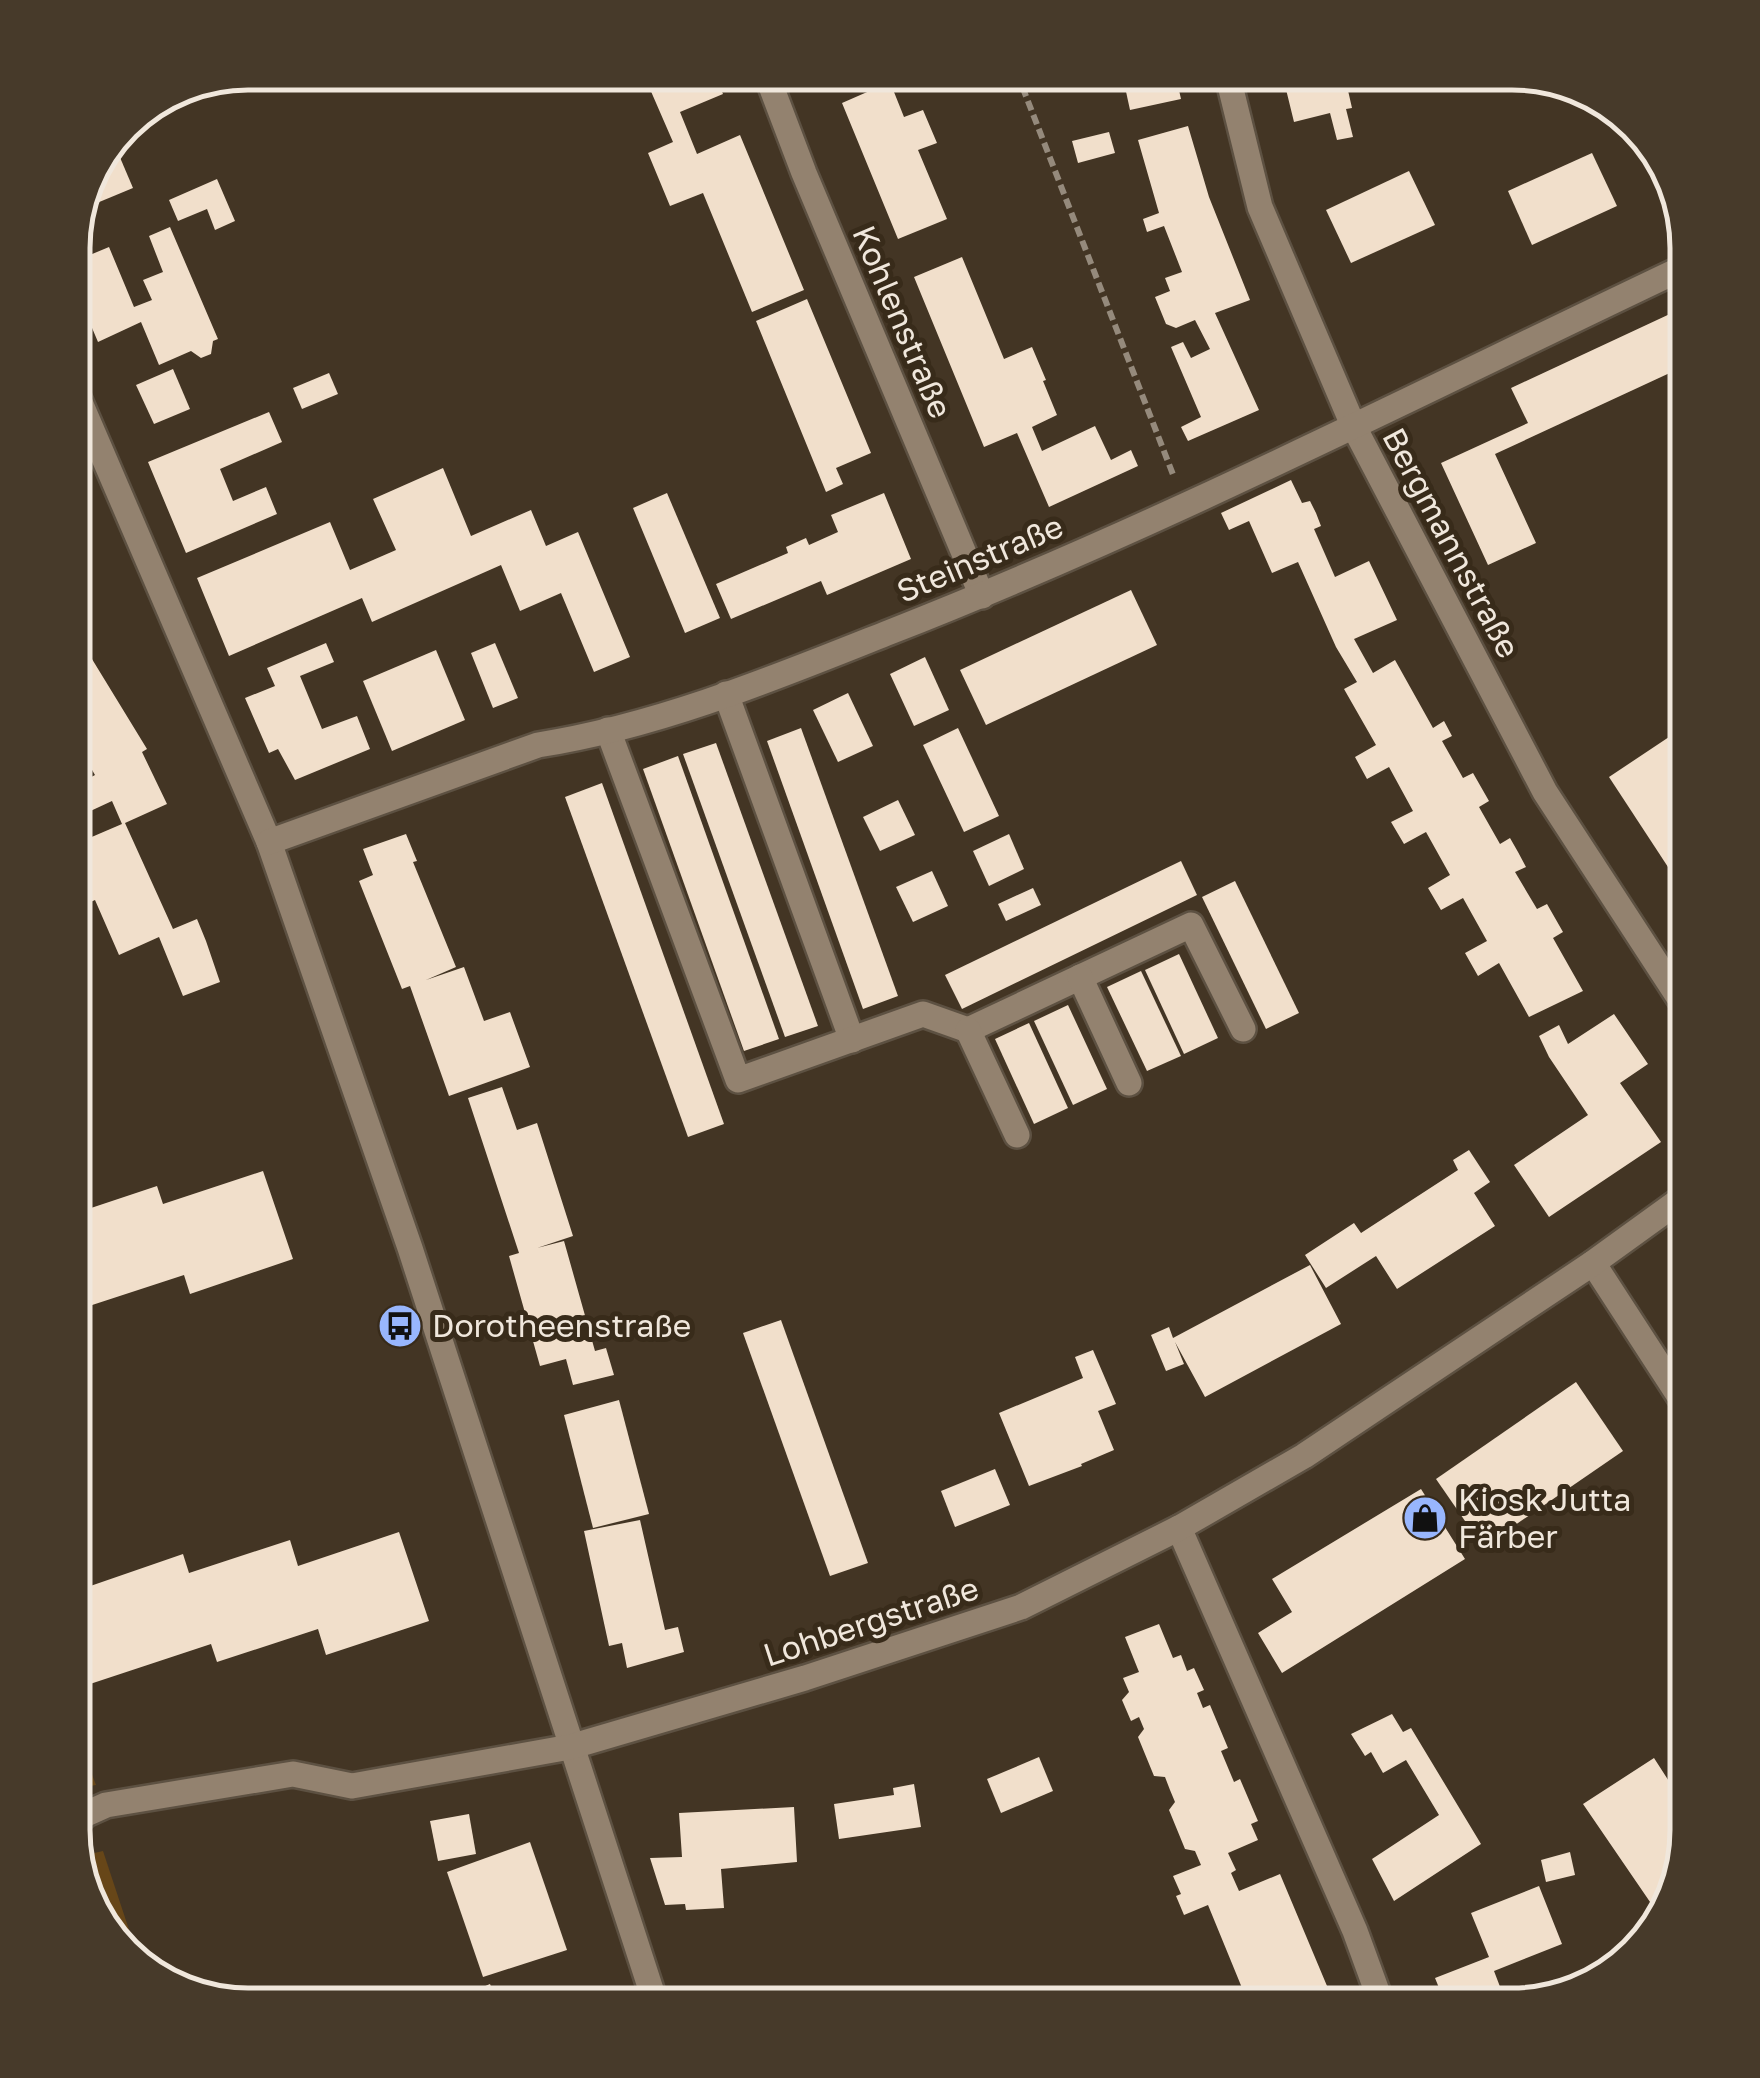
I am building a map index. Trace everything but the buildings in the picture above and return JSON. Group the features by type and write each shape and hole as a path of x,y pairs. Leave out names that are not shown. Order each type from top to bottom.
{"street":[{"name":"Kohlenstraße","path":"772,90 982,596"},
{"name":"Bergmannstraße","path":"1231,90 1260,207 1353,425 1545,792 1670,983"},
{"name":"Steinstraße","path":"269,842 538,745 608,730 726,694 982,596 1185,506 1670,275"},
{"path":"90,426 269,842 410,1248 650,1988"},
{"path":"726,694 852,1040"},
{"path":"608,730 738,1080 923,1014 968,1030 1191,924 1243,1030"},
{"path":"1080,977 1129,1083"},
{"path":"968,1030 1017,1135"},
{"name":"Lohbergstraße","path":"90,1812 106,1805 292,1774 352,1786 570,1747 805,1678 1021,1607 1179,1528 1304,1456 1670,1208"},
{"path":"1592,1263 1670,1381"},
{"path":"1179,1528 1375,1988"}],"path":[{"path":"1024,90 1185,506"}],"shaded area":[{"path":"103,1851 131,1936 111,1909 98,1881 92,1854"}],"place":[{"name":"Dorotheenstraße","path":"400,1326"},
{"name":"Kiosk Jutta Färber","path":"1425,1518"}]}
